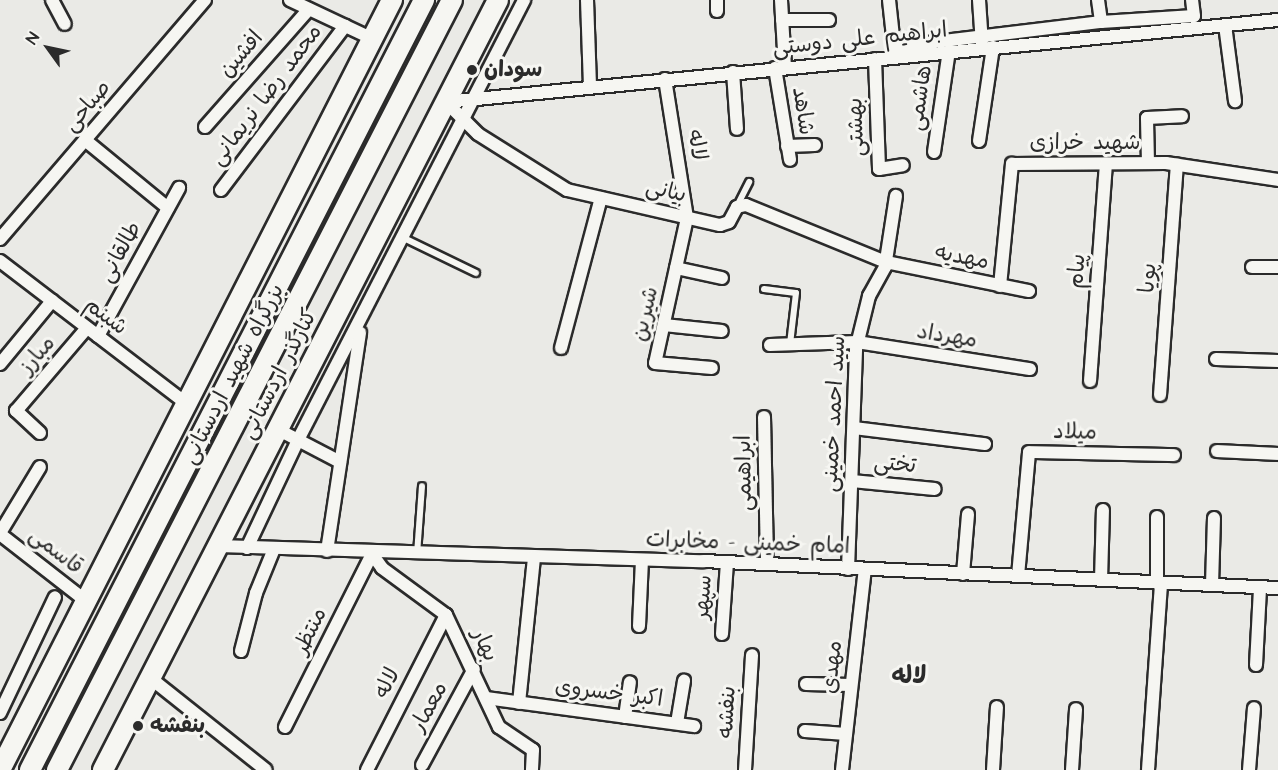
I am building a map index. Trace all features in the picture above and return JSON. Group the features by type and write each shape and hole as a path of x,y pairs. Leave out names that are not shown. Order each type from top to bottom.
{"main road":[{"path":"0,770 392,0"},
{"name":"بزرگراه شهید اردستانی","path":"30,770 422,0"},
{"name":"بزرگراه شهید اردستانی","path":"57,770 452,0"},
{"name":"کنارگذر اردستانی","path":"103,770 498,0"},
{"path":"21,770 102,628"}],"street":[{"path":"52,0 64,24"},
{"name":"صباحی","path":"0,239 205,0"},
{"path":"290,0 372,39"},
{"path":"247,548 298,440 362,322 524,0"},
{"path":"587,0 590,86"},
{"name":"شاهد","path":"781,0 780,68 790,160"},
{"path":"889,0 895,52 986,44 1101,22 1194,16 1192,0"},
{"path":"979,0 986,44 979,141"},
{"path":"1098,0 1101,22"},
{"name":"افشین","path":"205,128 309,9"},
{"path":"782,20 829,20"},
{"name":"ابراهیم علی دوستی","path":"446,102 475,97 875,59 895,52 949,51 986,44 1278,20"},
{"path":"1225,25 1235,101"},
{"name":"محمد رضا نریمانی","path":"221,190 345,26"},
{"name":"هاشمی","path":"934,152 949,51"},
{"name":"بهشتی","path":"875,59 879,169 903,165"},
{"path":"733,72 737,129"},
{"name":"لاله","path":"665,79 687,218"},
{"name":"بیانی","path":"446,102 478,135 567,190 720,225 729,222 737,207"},
{"path":"1148,163 1147,118 1182,116"},
{"path":"85,141 168,208"},
{"path":"787,146 815,145"},
{"name":"شهید خرازی","path":"1000,286 1012,164 1148,163 1278,180"},
{"name":"پیام","path":"1090,381 1106,164"},
{"name":"پویا","path":"1160,395 1177,165"},
{"name":"طالقانی","path":"92,332 179,188"},
{"name":"سید احمد خمینی","path":"848,569 857,342 869,296 886,262 897,196"},
{"path":"561,348 601,198"},
{"path":"737,207 746,205 886,262"},
{"name":"شیرین","path":"687,218 655,363 712,368"},
{"path":"379,231 404,238"},
{"name":"شبنم","path":"0,261 187,404"},
{"name":"مهدیه","path":"886,262 1029,291"},
{"path":"1252,267 1278,267"},
{"path":"676,268 722,278"},
{"path":"0,364 52,301"},
{"path":"327,551 362,322"},
{"path":"664,325 722,331"},
{"name":"مبارز","path":"40,433 16,411 92,332"},
{"name":"مهرداد","path":"770,345 857,342 1030,369"},
{"path":"1216,359 1278,361"},
{"name":"ابراهیمی","path":"764,417 767,564"},
{"path":"854,428 986,444"},
{"path":"277,429 340,462"},
{"path":"1217,451 1278,454"},
{"name":"میلاد","path":"1018,576 1029,452 1174,455"},
{"path":"0,533 40,467"},
{"name":"تختی","path":"852,481 935,489"},
{"path":"1101,580 1103,510"},
{"path":"963,574 968,514"},
{"path":"1148,770 1159,583 1157,517"},
{"path":"1212,585 1214,518"},
{"name":"قاسمی","path":"0,533 86,601"},
{"name":"امام خمینی - مخابرات","path":"217,546 372,554 727,562 1278,588"},
{"path":"241,651 256,593 274,549"},
{"name":"بهار","path":"372,554 382,568 446,615 474,669 499,728 533,750 532,770"},
{"name":"منتظر","path":"285,727 372,554"},
{"path":"519,703 534,557"},
{"path":"639,626 642,560"},
{"name":"سپهر","path":"722,634 727,562"},
{"name":"مهدی","path":"842,770 865,570"},
{"path":"1256,665 1260,588"},
{"path":"0,713 55,597"},
{"name":"لاله","path":"367,770 446,615"},
{"name":"بنفشه","path":"745,770 752,656"},
{"name":"معمار","path":"422,765 474,669"},
{"path":"149,677 266,770"},
{"path":"676,723 684,681"},
{"path":"625,717 630,682"},
{"path":"806,684 851,685"},
{"name":"اکبر خسروی","path":"486,698 694,726"},
{"path":"993,770 997,706"},
{"path":"1249,770 1254,708"},
{"path":"1072,770 1076,709"},
{"path":"805,731 846,734"}],"lane":[{"path":"737,207 749,182"},
{"path":"404,238 476,273"},
{"path":"764,289 796,293 790,344"},
{"path":"417,555 422,486"}],"place":[{"name":"سودان","path":"472,70"},
{"name":"بنفشه","path":"138,726"}],"district":[{"name":"لاله","path":"909,677"}]}
